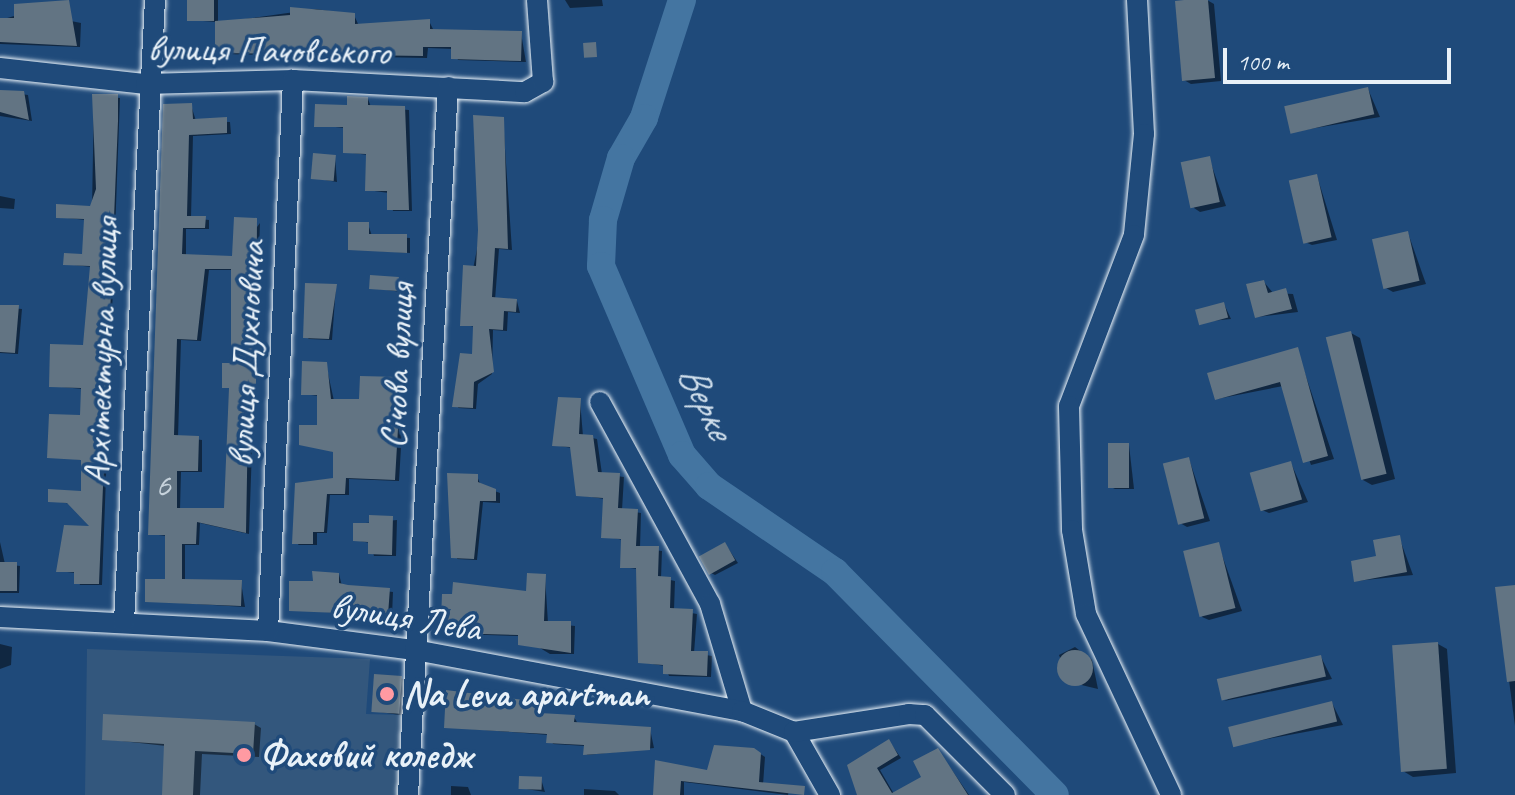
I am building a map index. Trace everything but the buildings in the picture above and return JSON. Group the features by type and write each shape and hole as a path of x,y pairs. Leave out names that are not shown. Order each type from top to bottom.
{"street":[{"name":"Архітектурна вулиця","path":"124,622 146,84 155,0"},
{"name":"вулиця Пачовського","path":"0,68 146,84 293,80 537,89 543,82 537,0"},
{"path":"1137,0 1144,134 1134,235 1069,406 1072,530 1086,614 1171,795"},
{"name":"вулиця Духновича","path":"268,631 293,80"},
{"name":"Січова вулиця","path":"408,795 448,87"},
{"path":"600,402 710,604 742,711"},
{"name":"вулиця Лева","path":"0,617 268,631 415,650 742,711 794,732 925,715 1005,795"},
{"path":"794,732 830,795"}],"shaded area":[{"name":"Фаховий коледж","path":"87,649 370,659 366,714 404,715 402,795 85,795"}],"waterway":[{"name":"Верке","path":"682,0 644,118 621,158 603,220 601,266 682,455 709,486 835,572 1055,795"}],"place":[{"name":"Na Leva apartman","path":"387,694"},
{"name":"Фаховий коледж","path":"244,755"}]}
